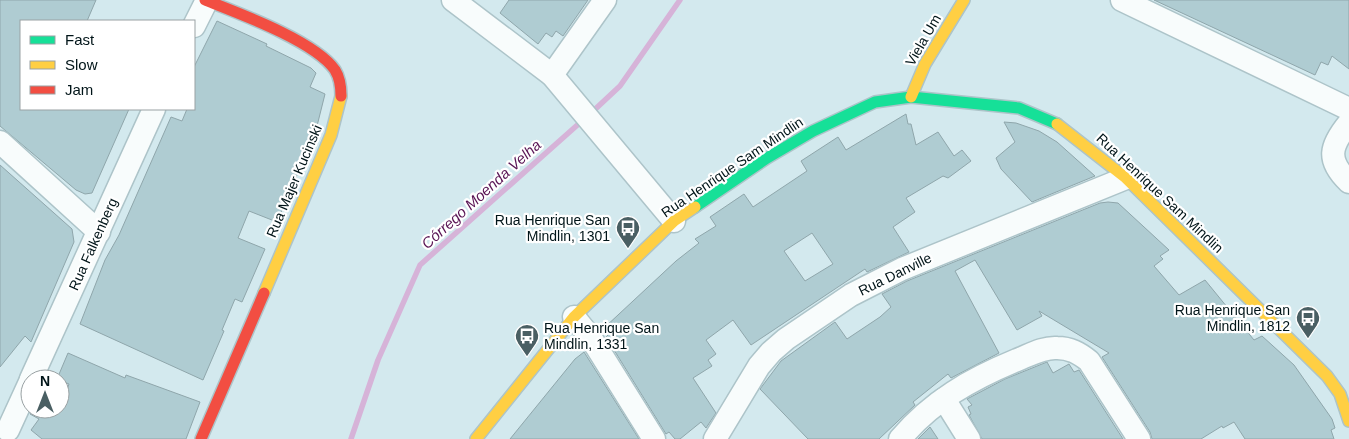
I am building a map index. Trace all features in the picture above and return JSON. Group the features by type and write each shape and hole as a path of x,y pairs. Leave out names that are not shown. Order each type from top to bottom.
{"street":[{"path":"195,24 206,0"},
{"name":"Rua Majer Kucinski","path":"201,439 331,135 340,98 340,80 335,67 324,57 206,0"},
{"path":"453,0 552,75 674,221"},
{"path":"552,75 606,0"},
{"name":"Viela Um","path":"911,97 925,64 964,0"},
{"path":"1122,0 1349,109"},
{"name":"Rua Henrique Sam Mindlin","path":"476,439 574,317 674,221 767,158 812,131 875,102 911,97 1019,108 1045,117 1083,141 1126,178 1326,376 1340,394 1349,421"},
{"name":"Rua Falkenberg","path":"36,369 154,110"},
{"path":"1349,123 1339,135 1332,156 1336,167 1349,182"},
{"path":"0,142 98,232"},
{"name":"Rua Danville","path":"715,439 760,366 771,352 786,339 851,295 902,269 1126,178"},
{"path":"574,317 591,338 654,439"},
{"path":"900,439 924,414 961,385 1045,349 1067,349 1078,352 1089,361 1139,439"},
{"path":"944,399 969,439"},
{"name":"Rua Falkenberg","path":"8,430 20,404"}],"building":[{"path":"0,0 96,0 87,20 20,20 20,110 129,110 92,193 85,194 76,190 0,126"},
{"path":"509,0 588,0 563,36 556,31 552,37 546,33 538,44 500,13"},
{"path":"1154,0 1349,0 1349,69 1332,56 1328,65 1321,62 1315,75"},
{"path":"217,21 267,44 266,46 311,68 316,73 310,87 325,94 316,130 277,222 249,211 238,238 265,249 242,302 235,299 222,330 224,331 203,380 80,324 105,260 119,235 171,117 182,121 187,110 195,110 195,65"},
{"path":"906,114 908,124 911,124 916,145 938,132 954,156 962,150 971,161 948,178 943,176 906,198 915,212 893,227 909,252 867,272 865,269 751,345 733,320 706,340 716,354 708,360 712,366 693,378 716,413 706,428 701,422 680,439 675,439 669,432 666,434 606,337 608,335 604,328 676,261 699,243 695,239 716,226 710,217 744,194 753,207 807,171 801,161 838,137 846,150","holes":["812,233 833,264 805,281 784,251"]},
{"path":"1004,122 1016,123 1039,131 1057,142 1095,176 1032,202 1001,169 996,158 1015,142"},
{"path":"0,165 72,229 74,242 31,342 25,336 0,367"},
{"path":"1100,203 1118,203 1169,250 1160,256 1163,259 1154,266 1179,295 1205,280 1254,340 1262,336 1294,365 1332,419 1335,428 1331,430 1334,439 1245,439 1234,422 1223,428 1222,426 1201,439 1152,439 1150,432 1102,357 1109,353 1039,311 1042,316 1017,330 975,260 955,271 999,353 951,378 948,374 913,402 915,405 879,439 808,439 760,389 781,361 835,322 847,339 880,317 891,307 882,294 907,281"},
{"path":"584,352 639,439 510,439 575,359"},
{"path":"68,353 125,378 126,375 200,402 186,439 42,439 31,430 39,419 70,419 70,369 61,369"},
{"path":"1047,362 1053,373 1069,364 1074,372 1079,370 1123,439 982,439 969,415 971,414 968,407 972,405 967,399 1005,379"},
{"path":"930,427 938,439 918,439"}],"waterway":[{"name":"Córrego Moenda Velha","path":"590,114 620,86 680,0"},
{"name":"Córrego Moenda Velha","path":"351,439 378,360 420,265 583,120"}],"traffic: fast":[{"path":"695,207 767,158 813,131 875,102 911,97 1019,108 1057,124"}],"traffic: slow":[{"path":"911,97 925,64 964,0"},
{"path":"264,293 331,135 341,96"},
{"path":"1057,124 1126,178 1327,376 1340,394 1349,421"},
{"path":"476,439 574,317 674,221 695,207"}],"traffic: jam":[{"path":"205,0 275,29 311,49 325,59 335,70 340,82 341,96"},
{"path":"201,439 264,293"}],"place":[{"name":"Rua Henrique San Mindlin, 1301","path":"628,249"},
{"name":"Rua Henrique San Mindlin, 1812","path":"1308,339"},
{"name":"Rua Henrique San Mindlin, 1331","path":"527,357"}]}
